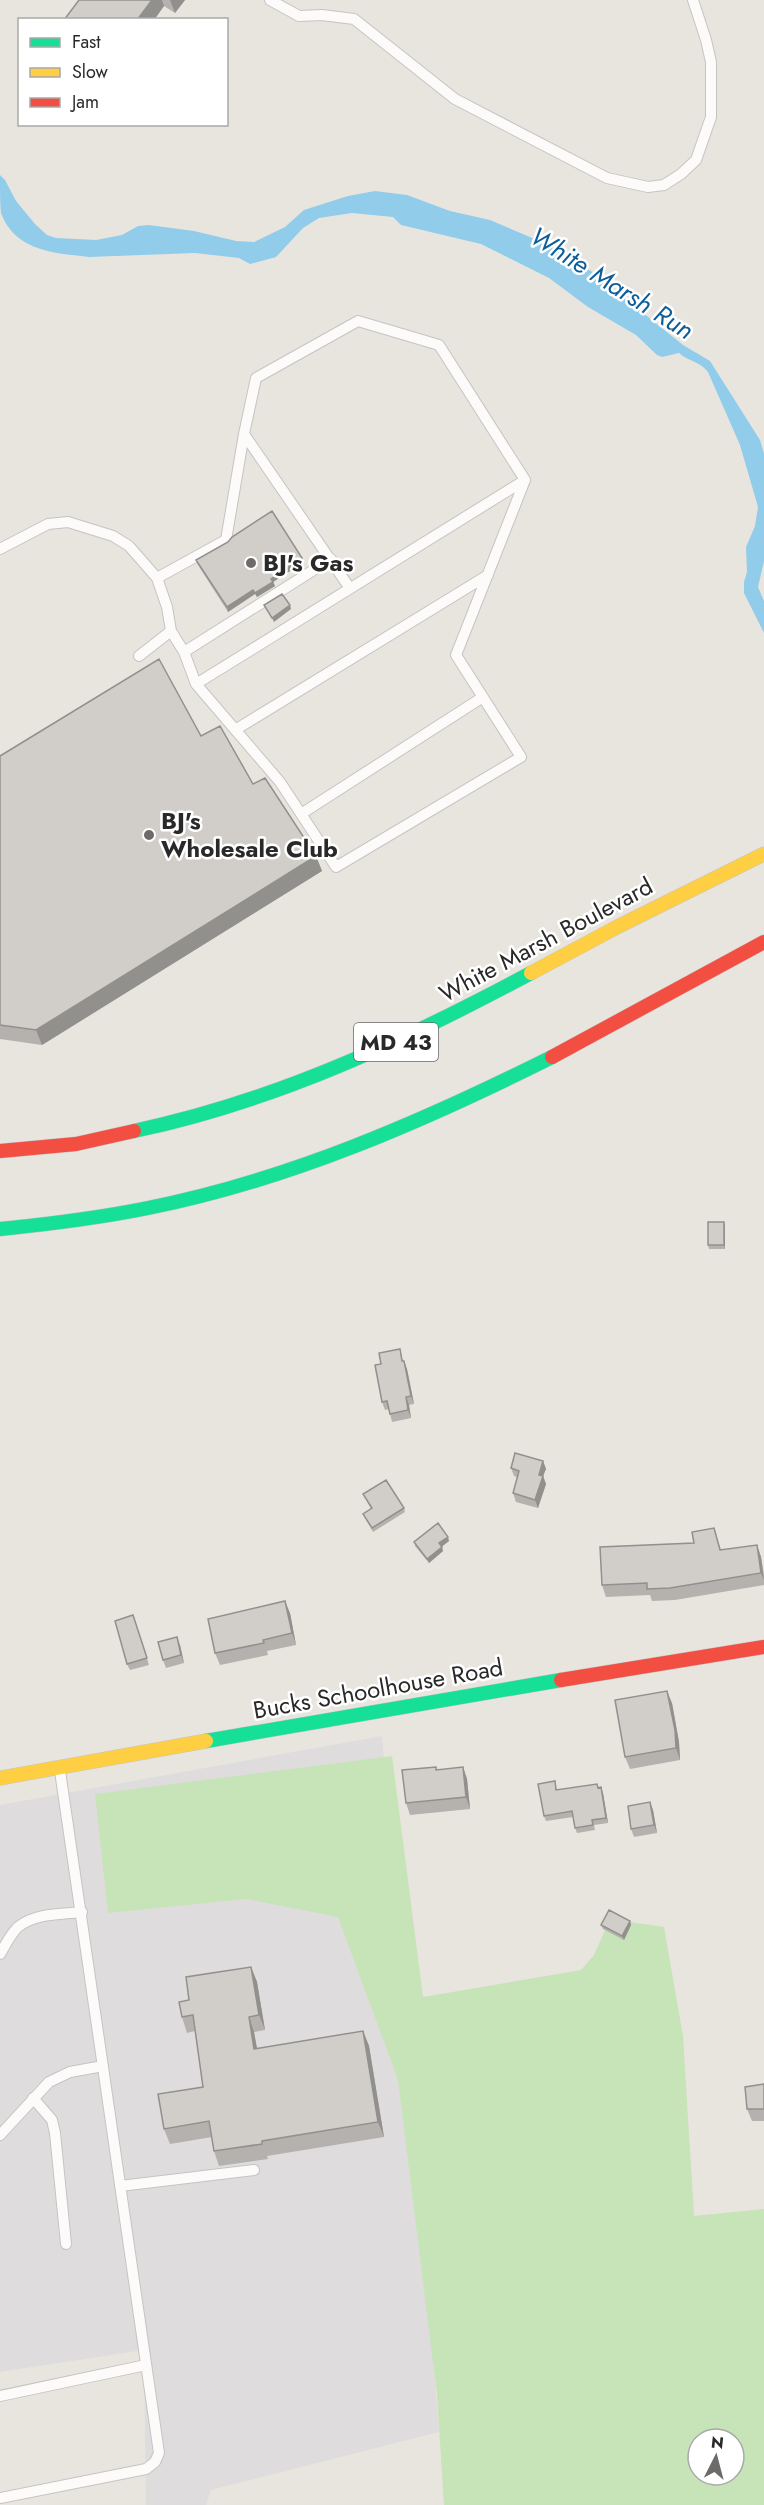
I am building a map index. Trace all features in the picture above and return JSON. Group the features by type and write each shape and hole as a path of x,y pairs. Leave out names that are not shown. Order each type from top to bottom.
{"main road":[{"name":"White Marsh Boulevard","path":"0,1151 76,1144 155,1127 245,1103 371,1054 764,854"},
{"path":"0,1229 81,1221 196,1198 293,1169 352,1147 485,1090 565,1050 725,961 764,942"},
{"name":"Bucks Schoolhouse Road","path":"0,1778 432,1701 764,1647"}],"lane":[{"path":"270,0 299,16 322,15 354,18 455,99 607,178 648,188 664,185 696,160 711,117 711,62 693,0"},
{"path":"157,578 226,540 256,378 358,321 439,345 525,480"},
{"path":"244,434 349,587"},
{"path":"0,549 48,524 68,522 113,536 129,546 157,578 167,607 171,631 184,652 196,684 280,782 336,867 521,757 456,655 525,480"},
{"path":"196,684 349,587 525,480"},
{"path":"184,652 330,559"},
{"path":"235,730 488,575"},
{"path":"139,656 171,631"},
{"path":"301,814 483,697"},
{"path":"0,2498 146,2469 155,2462 159,2453 60,1768"},
{"path":"0,1954 17,1928 28,1921 45,1916 82,1912"},
{"path":"0,2135 49,2082 70,2072 103,2066"},
{"path":"33,2098 51,2120 55,2133 66,2244"},
{"path":"120,2186 254,2170"},
{"path":"0,2396 146,2365"}],"shaded area":[{"path":"382,1736 439,2432 211,2490 206,2505 146,2505 144,2350 0,2372 0,1805"}],"green space":[{"path":"392,1756 423,1997 581,1970 594,1955 610,1919 664,1927 683,2036 694,2216 764,2209 764,2505 444,2505 437,2395 398,2080 338,1917 246,1899 108,1913 95,1794"}],"water":[{"name":"White Marsh Run","path":"0,175 16,201 35,224 47,235 56,238 96,240 122,235 138,226 149,225 194,231 236,241 254,242 285,227 304,210 348,196 375,191 407,195 450,211 490,220 551,246 591,271 683,345 710,361 760,440 764,454 764,561 758,587 764,601 764,633 744,593 747,572 746,547 755,526 758,507 740,445 708,372 698,364 679,353 662,357 657,355 636,335 588,307 549,278 481,244 401,225 393,217 352,213 319,218 303,228 276,257 250,264 239,258 195,253 89,257 37,248 16,235 7,226 1,213"}],"building":[{"path":"79,0 152,0 138,18 66,18"},
{"name":"BJ's Gas","path":"272,511 302,558 271,579 273,582 255,593 253,590 227,607 196,560 228,542"},
{"path":"282,594 290,605 272,618 264,605"},
{"name":"BJ's Wholesale Club","path":"159,659 201,736 220,726 253,784 265,778 316,856 36,1030 0,1025 0,756"},
{"path":"708,1222 724,1222 724,1245 708,1245"},
{"path":"400,1349 411,1396 406,1397 408,1410 390,1414 387,1401 382,1402 375,1365 381,1364 379,1353"},
{"path":"515,1453 543,1461 539,1475 543,1476 535,1500 513,1493 519,1471 511,1468"},
{"path":"386,1480 404,1508 372,1528 363,1514 372,1508 363,1494"},
{"path":"438,1523 448,1537 439,1543 442,1547 427,1559 414,1542"},
{"path":"714,1528 720,1550 757,1545 761,1573 670,1588 647,1589 647,1583 602,1585 600,1547 694,1543 692,1532"},
{"path":"285,1601 292,1633 263,1640 264,1643 215,1653 208,1619"},
{"path":"133,1615 147,1658 127,1664 115,1621"},
{"path":"177,1637 181,1655 163,1660 158,1642"},
{"path":"667,1691 675,1730 676,1748 625,1757 615,1700"},
{"path":"436,1767 436,1770 463,1767 466,1797 406,1803 402,1770"},
{"path":"555,1781 556,1790 597,1784 598,1788 601,1787 606,1818 592,1820 593,1825 575,1828 572,1811 544,1816 538,1784"},
{"path":"650,1802 654,1825 631,1829 628,1806"},
{"path":"609,1910 630,1921 622,1936 601,1925"},
{"path":"251,1967 259,2015 249,2017 254,2049 363,2031 378,2122 214,2151 209,2121 164,2129 158,2094 203,2087 193,2015 182,2017 179,2002 189,2000 186,1977"},
{"path":"764,2084 764,2109 747,2109 745,2087"}],"traffic: fast":[{"path":"134,1131 187,1118 289,1086 387,1045 531,973"},
{"path":"0,1229 130,1212 253,1182 405,1126 552,1057"},
{"path":"206,1741 561,1680"}],"traffic: slow":[{"path":"531,973 619,926 764,854"},
{"path":"0,1778 206,1741"}],"traffic: jam":[{"path":"552,1057 764,942"},
{"path":"0,1151 76,1144 134,1131"},
{"path":"561,1680 764,1647"}],"place":[{"name":"BJ's Gas","path":"251,563"},
{"name":"BJ's Wholesale Club","path":"149,835"}]}
